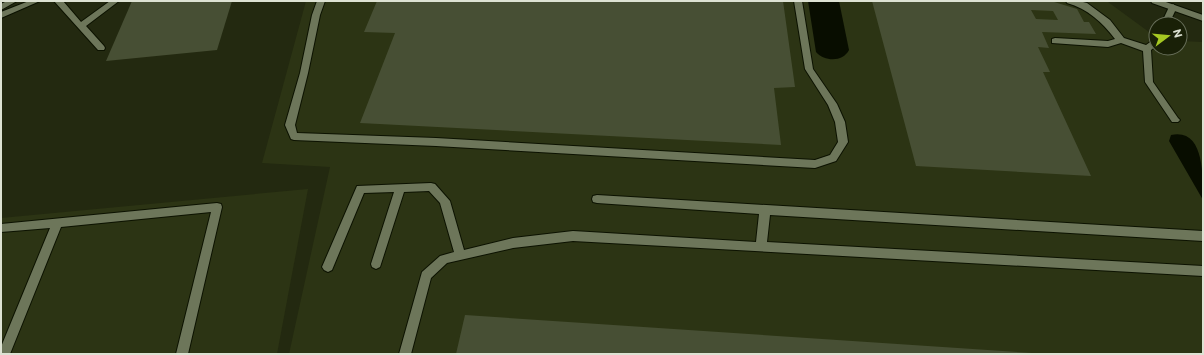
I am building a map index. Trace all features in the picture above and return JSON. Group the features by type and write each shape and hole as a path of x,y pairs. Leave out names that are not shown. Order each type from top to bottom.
{"street":[{"path":"1,7 13,1"},
{"path":"1,15 36,1"},
{"path":"58,1 101,48"},
{"path":"81,26 114,1"},
{"path":"321,1 316,15 304,73 290,125 294,136 436,142 815,164 833,158 843,142 840,122 832,104 809,69 798,1"},
{"path":"1070,1 1084,5 1107,22 1121,40 1147,49 1149,82 1175,120"},
{"path":"1155,1 1203,18"},
{"path":"1169,16 1173,7"},
{"path":"1055,41 1108,44 1121,40"},
{"path":"328,267 360,189 431,187 445,201 460,255"},
{"path":"376,264 400,188"},
{"path":"597,199 1203,236"},
{"path":"1,228 217,207 182,354"},
{"path":"761,246 765,210"},
{"path":"4,354 58,222"},
{"path":"405,354 426,276 444,259 514,243 573,236 1203,271"}],"shaded area":[{"path":"306,1 1108,2 1148,31 1148,56 1188,56 1188,41 1203,42 1203,354 289,354 330,167 262,163"},
{"path":"808,1 839,1 849,50 843,57 838,59 829,59 824,58 816,52"},
{"path":"1171,135 1182,135 1190,139 1196,146 1202,166 1203,200 1169,141"},
{"path":"308,189 277,354 1,354 1,218"}],"building":[{"path":"132,1 232,1 217,50 106,61"},
{"path":"377,1 783,1 795,87 774,88 781,145 360,123 395,33 364,32"},
{"path":"872,1 1051,1 1077,9 1084,22 1089,22 1096,34 1042,32 1049,48 1038,47 1050,72 1043,72 1091,176 916,166","holes":["1031,10 1053,11 1058,20 1036,19"]},
{"path":"465,315 1032,353 1032,354 456,354"}]}
